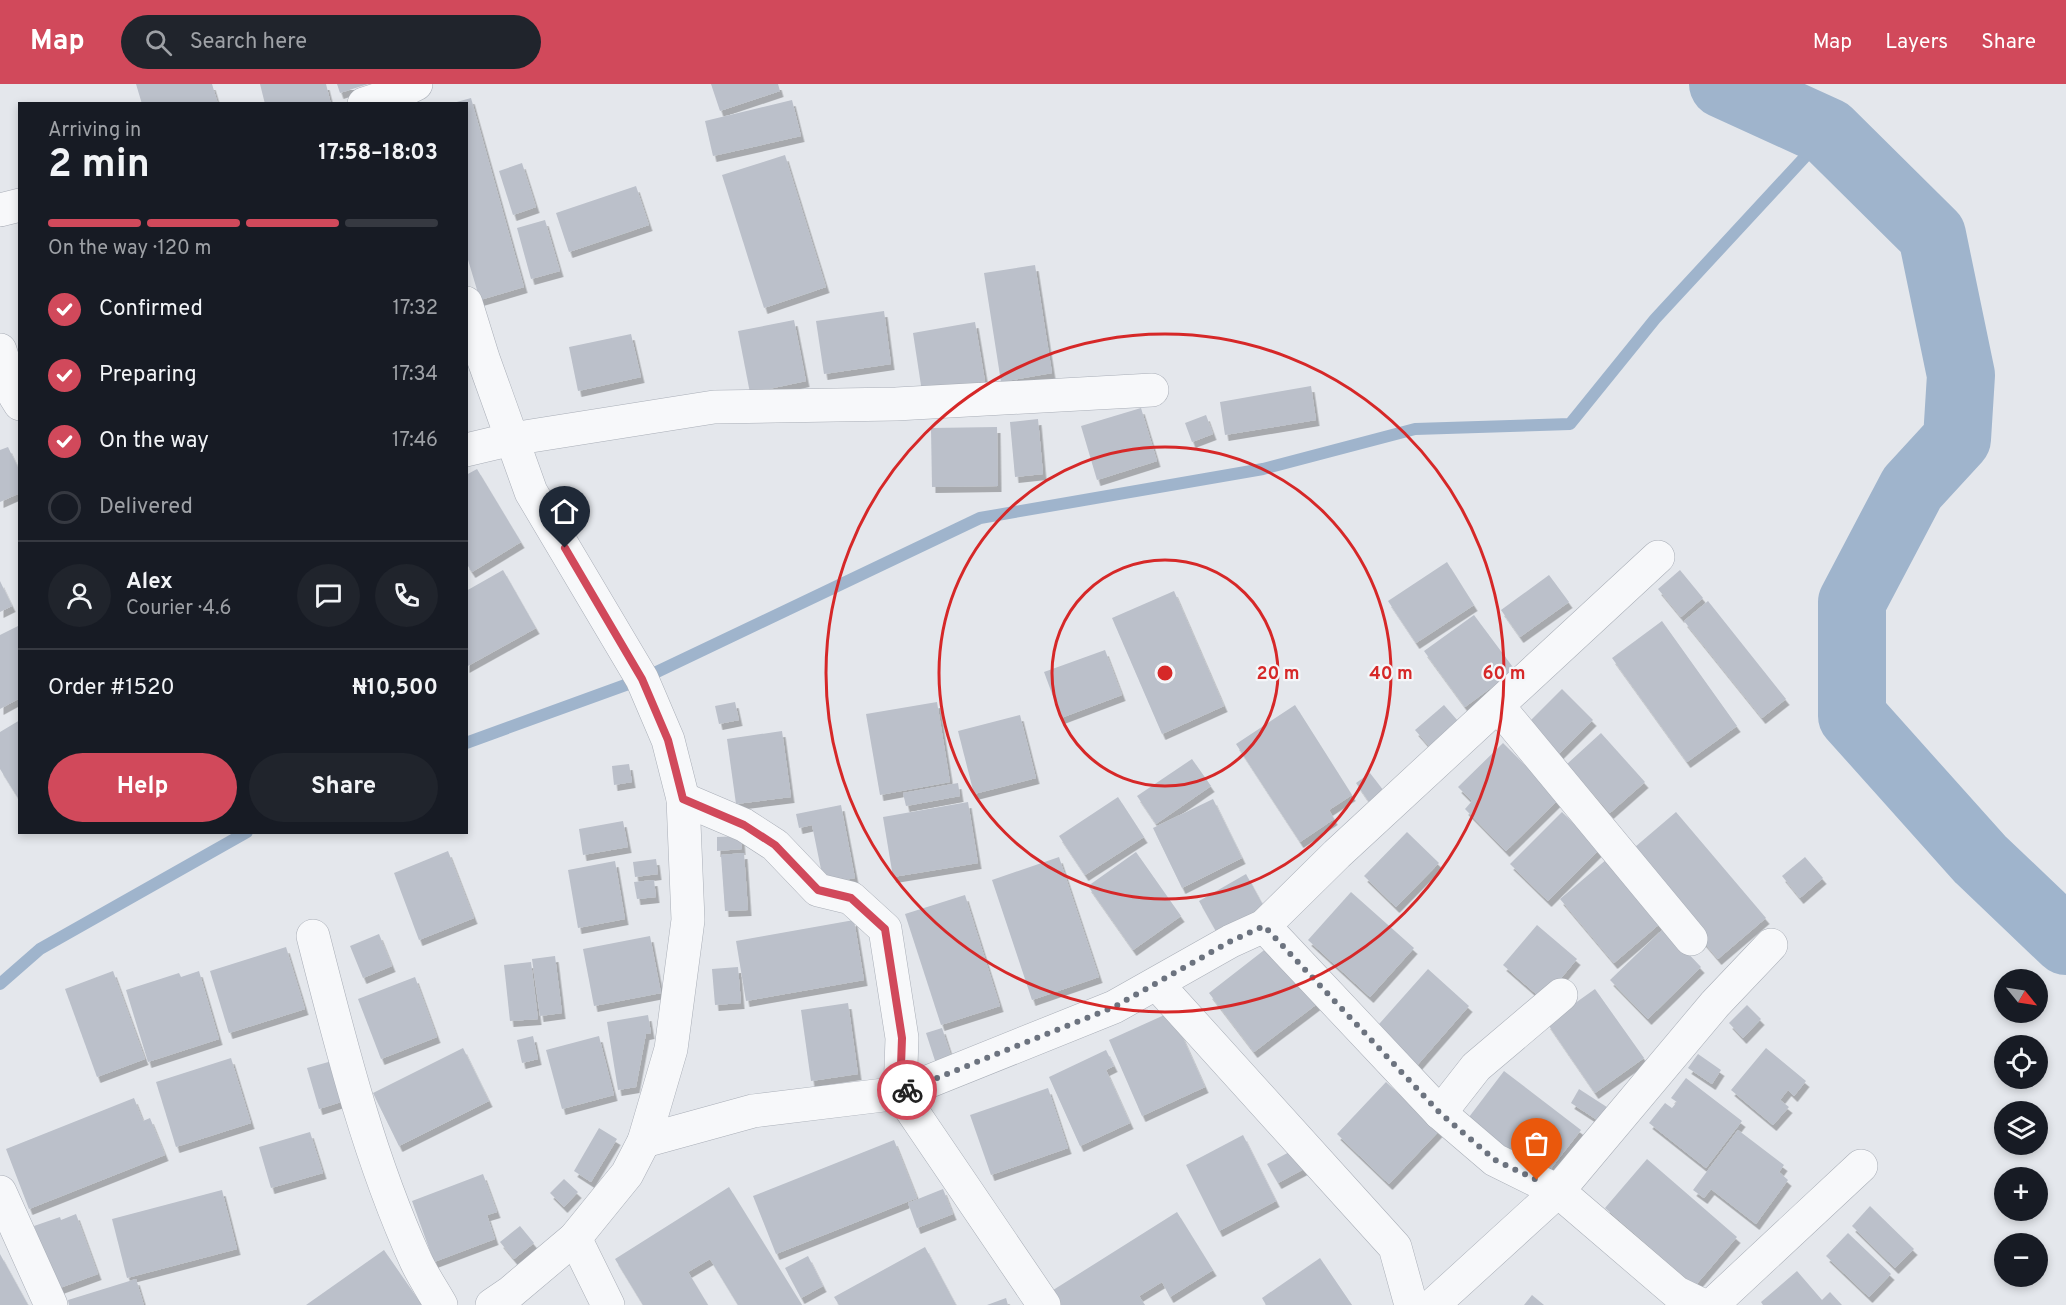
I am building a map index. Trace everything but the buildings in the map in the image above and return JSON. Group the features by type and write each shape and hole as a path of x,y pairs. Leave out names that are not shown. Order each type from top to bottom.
{"street":[{"path":"370,102 404,91"},
{"path":"0,210 18,206"},
{"path":"468,309 531,492 642,679 668,740 683,799 688,920 671,1049 644,1141 627,1174 575,1238 511,1292 492,1305"},
{"path":"0,350 18,401"},
{"path":"468,450 512,439 714,407 896,404 1152,390"},
{"path":"644,1141 753,1112 900,1093 1114,1007 1231,941 1264,926 1337,854 1658,557"},
{"path":"1498,706 1691,939"},
{"path":"683,799 744,825 775,845 818,890 851,898 885,929 902,1038 900,1093 1044,1305"},
{"path":"1264,926 1440,1113 1495,1160 1558,1191 1677,1293 1702,1305"},
{"path":"312,936 352,1087 382,1174 417,1263 441,1305"},
{"path":"1433,1305 1558,1191 1715,1004 1771,945"},
{"path":"1157,984 1395,1247 1411,1305"},
{"path":"1440,1113 1476,1067 1561,995"},
{"path":"1712,1305 1861,1166"},
{"path":"0,1192 51,1305"},
{"path":"575,1238 608,1305"}],"waterway":[{"path":"1723,84 1828,132 1932,235 1961,375 1957,439 1912,488 1852,602 1852,716 1980,859 2066,941"},
{"path":"468,742 642,679 980,518 1263,469 1415,429 1570,424 1655,319 1828,132"},
{"path":"0,984 40,949 243,834"}],"way so far":[{"path":"907,1090 1114,1007 1231,941 1264,926 1440,1113 1495,1160 1537,1180"}],"route":[{"path":"565,548 642,679 668,740 683,799 744,825 775,845 818,890 851,898 885,929 902,1038 900,1093 907,1090"}]}
